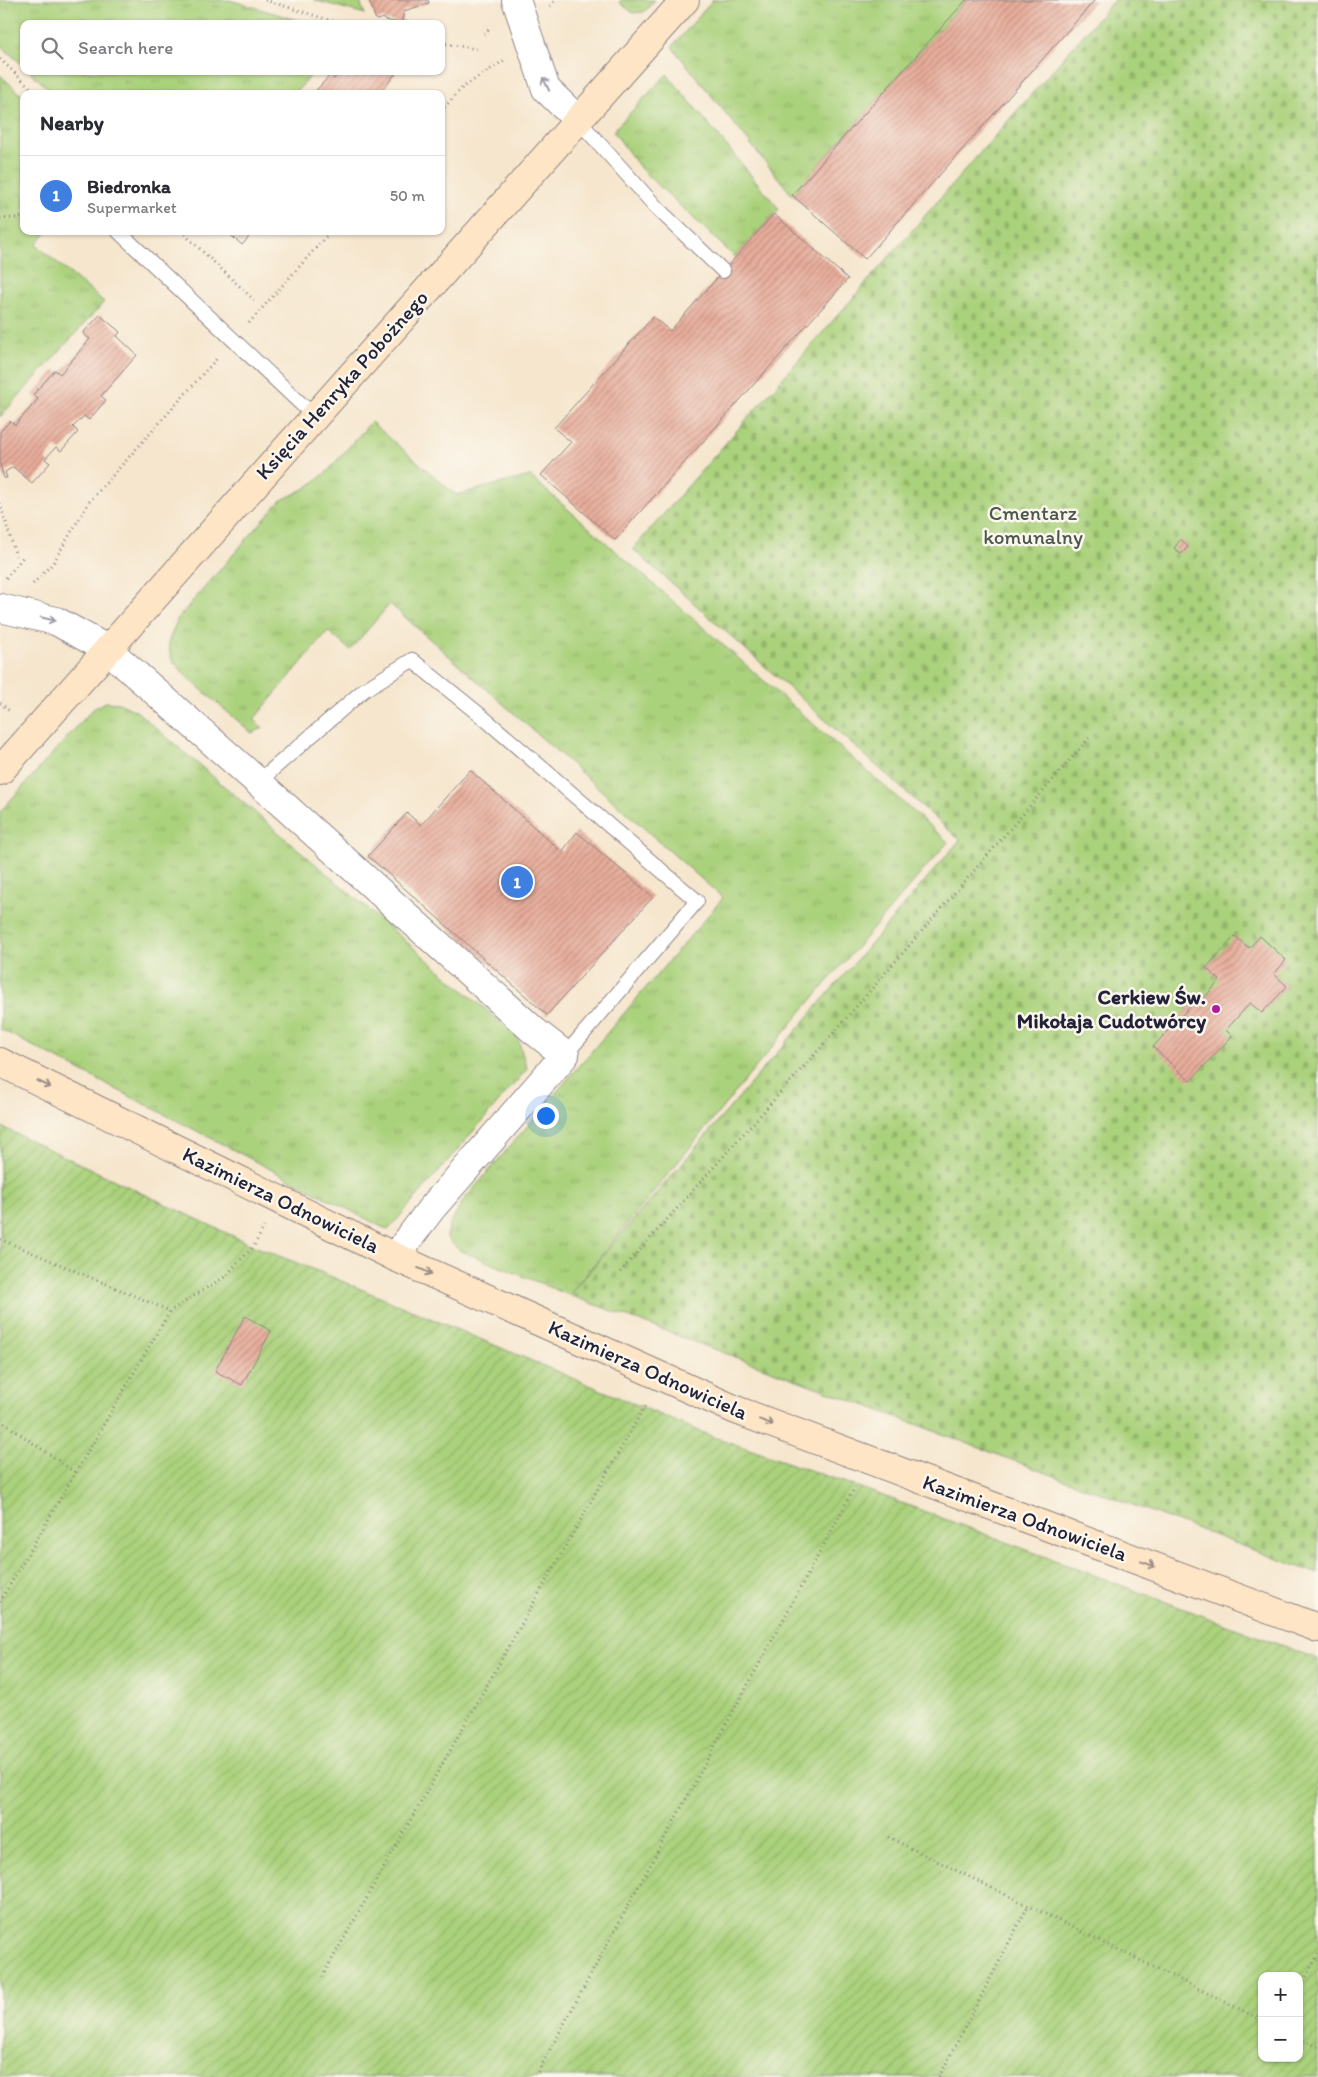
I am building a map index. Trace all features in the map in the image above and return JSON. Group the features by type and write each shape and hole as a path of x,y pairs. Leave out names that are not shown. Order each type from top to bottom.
{"street":[{"path":"516,0 546,89 578,120"},
{"name":"Księcia Henryka Pobożnego","path":"0,771 685,0"},
{"path":"3,601 56,621 107,649 258,782 533,1030 565,1055 432,1210 395,1257"},
{"name":"Kazimierza Odnowiciela","path":"0,1062 395,1257 736,1410 1318,1628"}],"lane":[{"path":"578,120 657,208 723,271"},
{"path":"122,235 315,417"},
{"path":"258,782 364,690 412,660 485,719 697,902 565,1055"}],"path":[{"path":"265,0 329,20"},
{"path":"445,44 477,49"},
{"path":"0,59 33,90"},
{"path":"0,218 20,217"},
{"path":"186,235 254,300"},
{"path":"3,601 53,563 89,502 327,235"},
{"path":"0,502 16,556"},
{"path":"3,601 23,558"},
{"path":"620,1272 830,1037 1089,738"},
{"path":"0,1602 170,1311 224,1277 254,1246 266,1224"},
{"path":"0,1240 170,1311"},
{"path":"322,1977 646,1404"},
{"path":"0,1420 76,1473"},
{"path":"538,2072 858,1480"},
{"path":"888,1837 1258,2018"},
{"path":"938,2077 1028,1906"},
{"path":"1303,1982 1318,1954"},
{"path":"1303,2040 1318,2048"}],"green space":[{"path":"0,0 230,0 297,20 20,20 20,62 0,45"},
{"path":"314,0 359,0 365,14"},
{"path":"622,0 655,0 644,12 633,13 619,2"},
{"path":"713,0 966,0 792,195 672,47"},
{"name":"Cmentarz komunalny","path":"1114,0 1318,0 1318,1574 569,1295 960,840 633,549"},
{"path":"667,74 779,209 735,257 642,170 613,131"},
{"path":"0,75 20,93 20,235 45,235 36,245 104,302 0,417"},
{"path":"33,75 311,75 298,90 50,90"},
{"path":"371,422 456,495 530,476 948,842 801,1012 569,1295 459,1250 447,1238 449,1226 463,1201 723,898 390,604 350,650 328,631 254,719 263,728 252,733 187,677 172,660 168,643 178,618 280,501 306,488 327,472"},
{"path":"106,702 119,703 136,711 517,1036 527,1069 388,1230 0,1029 0,812 94,708"},
{"path":"0,1126 254,1246 706,1434 878,1494 1318,1659 1318,2077 0,2077"}],"building":[{"path":"369,0 428,0 429,3 404,11 402,20 385,20 384,18 376,20"},
{"path":"966,0 1095,0 865,259 792,195"},
{"path":"330,75 334,79 338,75 395,75 382,90 317,90"},
{"path":"774,214 848,279 615,540 541,475 571,442 554,428 653,317 670,331"},
{"path":"231,235 251,235 242,245"},
{"path":"100,315 120,332 117,336 137,355 101,396 106,400 89,420 84,416 73,427 78,432 61,451 56,447 45,459 50,463 32,483 13,467 5,472 7,478 4,478 0,464 0,432 10,421 15,425 38,399 33,395 55,370 60,374 90,339 83,333"},
{"path":"1181,539 1188,547 1181,554 1174,548"},
{"path":"470,770 562,852 577,832 653,897 547,1015 368,856 407,813 421,825"},
{"name":"Cerkiew Św. Mikołaja Cudotwórcy","path":"1235,936 1249,948 1260,936 1286,960 1274,974 1287,986 1262,1013 1250,1003 1226,1030 1232,1036 1190,1081 1153,1047 1194,1002 1198,1005 1220,980 1206,968"},
{"path":"245,1316 271,1331 242,1385 215,1371"}],"place":[{"name":"Biedronka","path":"517,882"},
{"name":"Cerkiew Św. Mikołaja Cudotwórcy","path":"1216,1009"}]}
